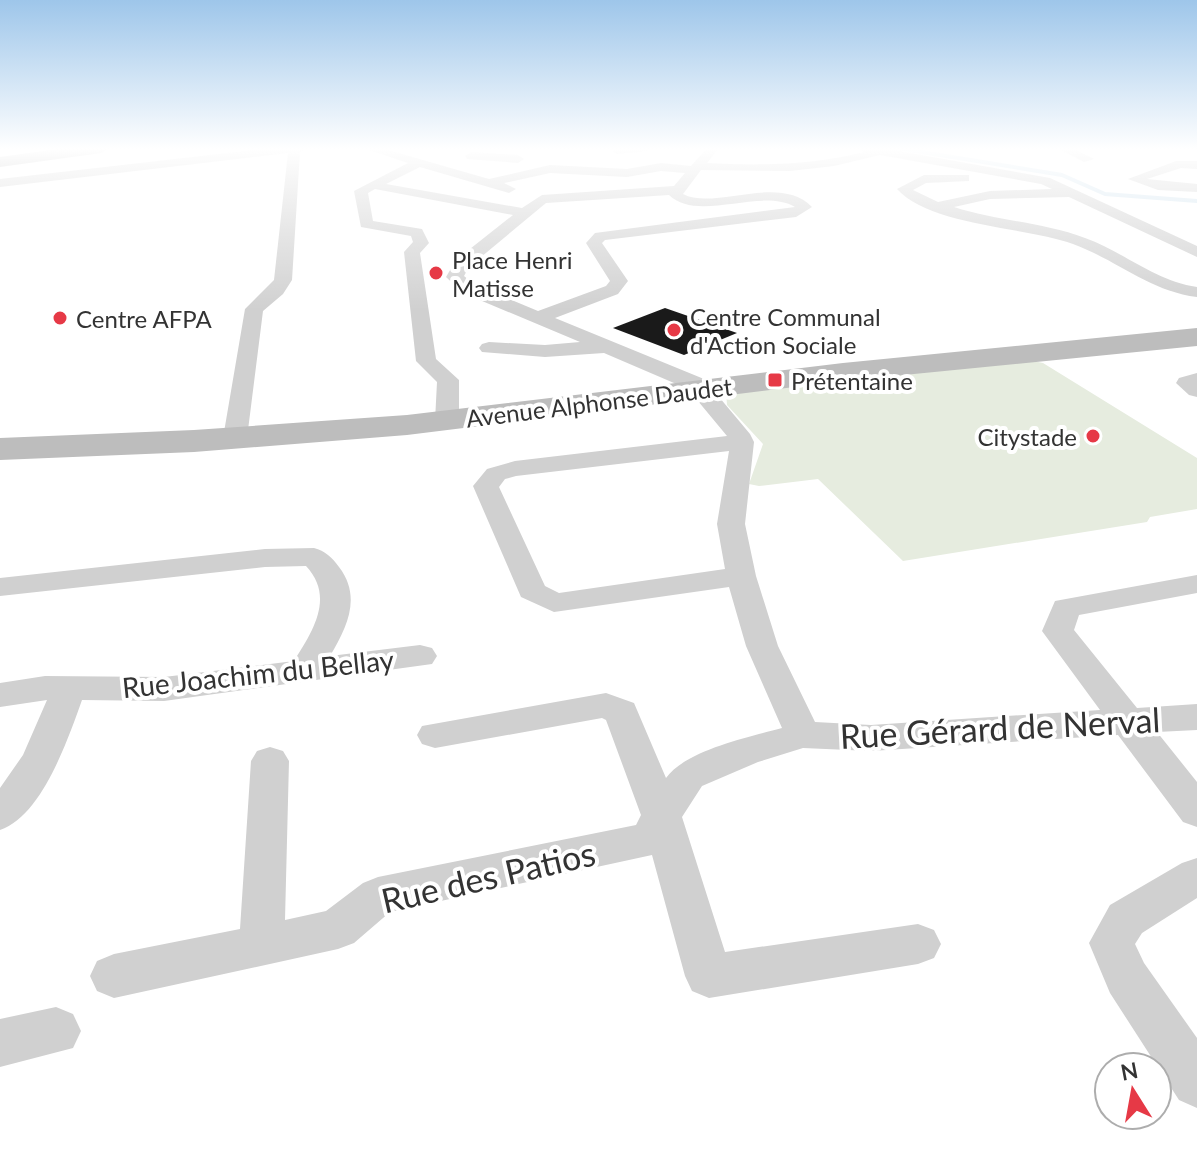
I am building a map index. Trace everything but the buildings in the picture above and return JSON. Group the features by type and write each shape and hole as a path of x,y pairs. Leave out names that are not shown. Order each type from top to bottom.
{"street":[{"path":"235,438 254,309 277,290 283,280 290,202"},
{"path":"363,202 366,224 417,232 421,243 412,252 426,361 448,380 447,421"},
{"path":"464,202 524,213"},
{"path":"538,202 457,269 455,277 463,286 696,384 742,442 731,524 741,576 762,646 803,735"},
{"path":"538,318 612,290 619,281 594,243 600,236 796,213 805,207 798,202"},
{"path":"926,202 989,222 1068,237 1105,252 1129,269 1167,286 1197,292"},
{"path":"937,206 961,202"},
{"path":"1090,202 1197,252"},
{"path":"414,268 457,269"},
{"name":"Avenue Alphonse Daudet","path":"0,449 235,438 447,421 858,370 1197,337"},
{"path":"489,348 545,351 608,346"},
{"path":"1197,379 1187,383 1197,390"},
{"path":"741,576 554,603 532,591 486,486 496,474 515,469 742,442"},
{"path":"0,587 265,558 314,557 331,571 339,597 329,629 305,671"},
{"path":"1197,584 1066,608 1058,631 1197,811"},
{"name":"Rue Joachim du Bellay","path":"0,695 45,688 164,689 420,656"},
{"path":"0,814 16,796 46,748 69,688"},
{"path":"435,735 606,705 621,712 661,815 709,976 918,944"},
{"name":"Rue Gérard de Nerval","path":"803,735 871,738 1197,717"},
{"name":"Rue des Patios","path":"114,976 338,929 378,896 650,839 661,815 688,776 745,752 803,735"},
{"path":"262,945 270,761"},
{"path":"1197,876 1126,919 1112,943 1127,978 1197,1082"},
{"path":"0,1043 56,1031"}],"shaded area":[{"path":"1023,359 1043,363 1197,458 1197,509 1150,517 1147,522 903,561 818,479 759,486 749,484 763,444 727,405 726,391"}],"place":[{"name":"Place Henri Matisse","path":"436,273"},
{"name":"Centre AFPA","path":"60,318"},
{"name":"Centre Communal d'Action Sociale","path":"674,330"},
{"name":"Prétentaine","path":"775,380"},
{"name":"Citystade","path":"1093,436"}]}
